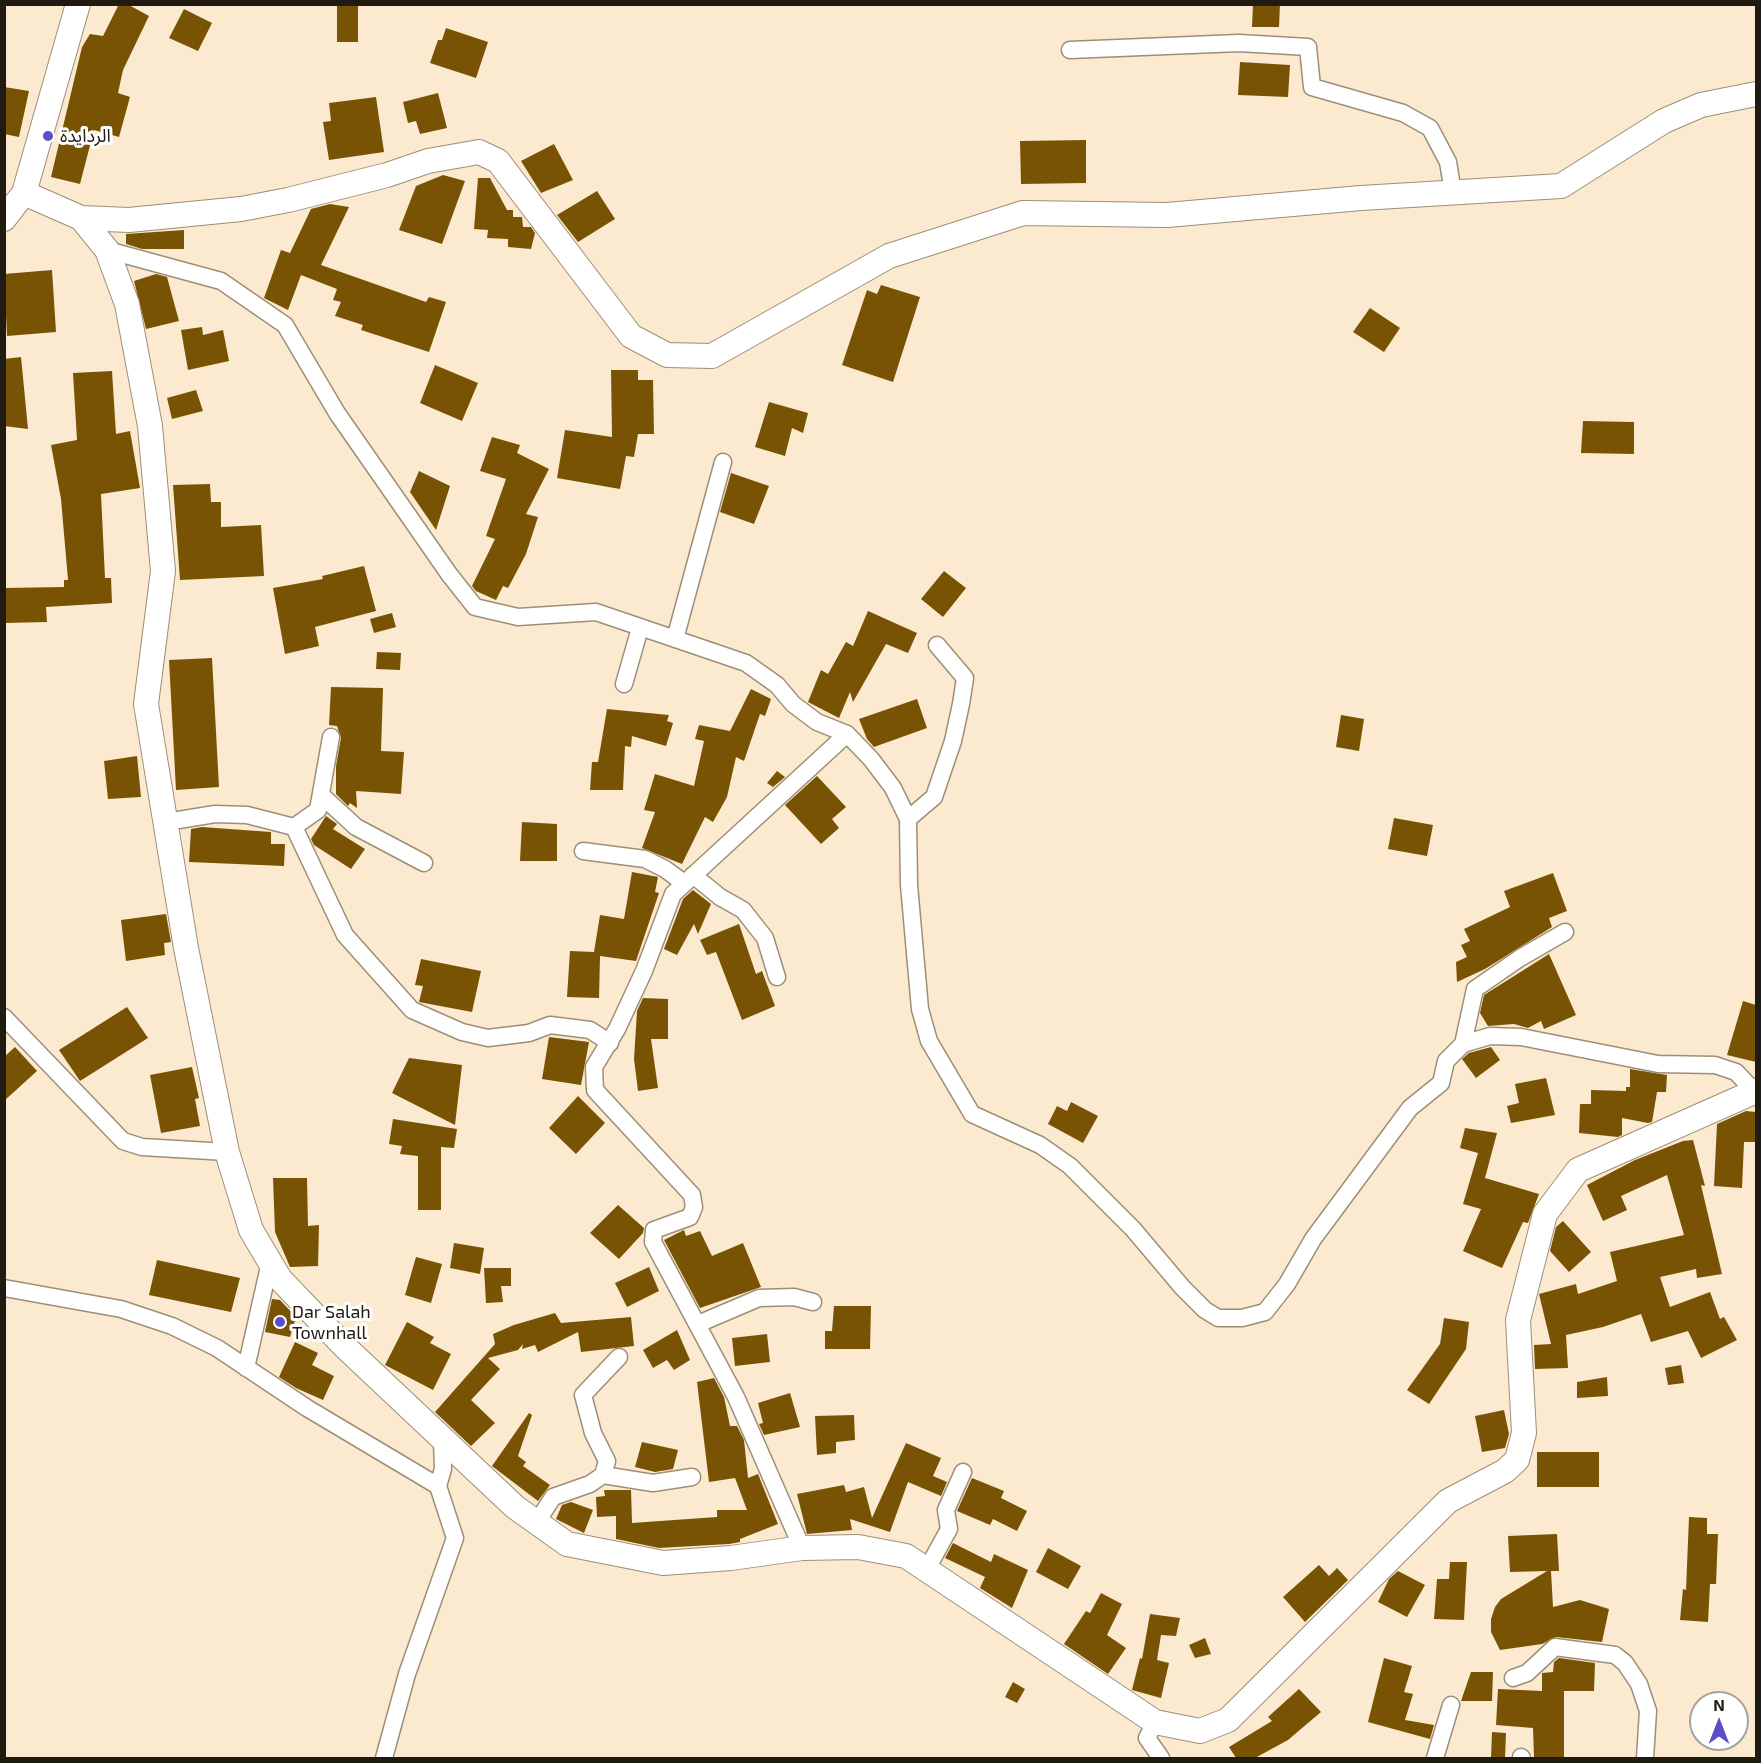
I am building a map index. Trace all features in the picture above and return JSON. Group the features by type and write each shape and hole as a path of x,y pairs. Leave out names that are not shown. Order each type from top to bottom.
{"street":[{"path":"4,219 24,193 78,4"},
{"path":"1070,50 1239,43 1308,47 1312,87 1402,113 1430,128 1448,162 1453,192"},
{"path":"24,193 81,218 129,220 241,209 310,195 428,161 479,152 498,161 631,336 667,356 712,356 889,256 1023,213 1167,215 1453,192 1561,186 1664,122 1701,105 1756,94"},
{"path":"81,218 107,250 127,304 150,426 163,571 146,704 186,948 227,1152 251,1230 280,1279 442,1440 515,1507 567,1544 663,1563 731,1558 802,1548 867,1549 906,1556 1155,1722 1200,1731 1228,1720 1448,1501 1505,1471 1517,1460 1524,1432 1518,1320 1545,1214 1578,1170 1727,1105 1755,1090 1736,1072 1715,1065 1658,1064 1521,1037 1490,1036 1463,1044 1446,1061 1441,1083 1410,1108 1313,1239 1287,1284 1265,1312 1242,1318 1218,1318 1205,1310 1182,1287 1133,1229 1070,1166 1040,1145 972,1114 929,1041 920,1009 909,885 908,819 893,788 871,759 847,734 817,722 793,704 777,685 746,663 596,612 518,617 475,607 449,574 337,412 285,325 221,281 107,250"},
{"path":"675,639 723,462"},
{"path":"624,684 640,628"},
{"path":"908,819 934,797 953,741 961,704 965,678 937,645"},
{"path":"802,1548 736,1397 653,1242 654,1230 690,1217 694,1207 692,1195 595,1090 594,1067 609,1043 644,971 673,894 847,734"},
{"path":"166,822 215,814 247,815 294,827 318,810 332,737"},
{"path":"321,795 356,827 424,863"},
{"path":"294,827 345,935 412,1010 462,1032 488,1038 529,1033 550,1025 590,1030 609,1043"},
{"path":"583,851 645,859 688,879 743,910 765,938 777,977"},
{"path":"1463,1044 1476,989 1520,958 1565,932"},
{"path":"5,1018 123,1141 142,1147 227,1152"},
{"path":"246,1368 270,1262"},
{"path":"4,1288 121,1309 172,1326 217,1348 438,1486"},
{"path":"698,1324 759,1298 795,1297 813,1302"},
{"path":"537,1522 553,1497 590,1484 603,1475 607,1461 593,1433 583,1395 619,1358"},
{"path":"384,1758 407,1674 455,1538 438,1486 443,1469 442,1440"},
{"path":"927,1569 949,1529 946,1510 963,1472"},
{"path":"603,1475 653,1483 692,1477"},
{"path":"1513,1678 1527,1673 1555,1647 1615,1655 1625,1663 1639,1684 1648,1711 1645,1758"},
{"path":"1435,1758 1451,1706"},
{"path":"1155,1722 1147,1738 1161,1758"}],"building":[{"path":"119,4 127,4 149,16 123,70 118,93 130,97 119,137 94,130 80,184 51,177 82,47 90,34 103,36"},
{"path":"337,4 358,4 358,42 337,42"},
{"path":"1253,4 1280,4 1279,27 1252,27"},
{"path":"184,9 212,23 198,51 169,38"},
{"path":"446,28 488,42 476,78 430,63 438,40 442,40"},
{"path":"1240,62 1290,65 1288,97 1238,95"},
{"path":"4,87 29,91 19,137 4,134"},
{"path":"438,93 447,128 420,134 416,121 408,123 403,102"},
{"path":"376,97 384,152 329,160 323,122 331,121 329,103"},
{"path":"1086,140 1086,183 1021,184 1020,141"},
{"path":"554,144 573,180 541,193 521,161"},
{"path":"443,175 465,181 442,244 399,230 416,186"},
{"path":"478,178 490,178 507,210 513,210 513,217 522,217 523,227 531,227 535,233 531,249 508,247 508,239 487,238 488,230 474,229"},
{"path":"597,191 615,219 578,242 557,215"},
{"path":"330,204 349,207 321,265 426,302 429,297 446,302 429,352 361,330 363,325 335,316 341,302 333,300 337,289 301,275 288,310 264,298 281,250 290,253 311,209"},
{"path":"184,230 184,249 142,249 126,244 126,234"},
{"path":"52,270 56,332 7,336 4,274"},
{"path":"156,274 167,277 179,321 146,329 134,281"},
{"path":"881,285 920,297 893,382 842,365 867,290 877,294"},
{"path":"1370,308 1400,328 1384,352 1353,332"},
{"path":"202,327 203,335 223,330 229,361 188,370 181,330"},
{"path":"21,357 28,429 4,426 4,359"},
{"path":"435,365 478,383 462,421 420,403"},
{"path":"611,370 638,370 638,380 653,380 654,434 638,434 634,457 626,456 620,489 557,478 565,430 612,437"},
{"path":"112,371 116,434 130,431 140,488 101,494 105,578 111,578 112,603 46,607 47,622 4,623 4,588 64,587 64,580 68,580 61,499 51,445 77,440 73,373"},
{"path":"196,390 203,411 172,419 167,398"},
{"path":"769,402 808,413 803,433 792,428 785,456 755,447"},
{"path":"1583,421 1634,422 1634,454 1581,453"},
{"path":"492,437 520,445 517,453 549,469 526,514 538,517 526,554 508,588 503,586 496,600 476,591 472,586 495,539 486,536 506,479 480,471"},
{"path":"419,471 450,486 436,530 410,492"},
{"path":"731,473 769,486 754,524 720,512"},
{"path":"210,484 211,502 221,502 221,527 261,525 264,576 180,580 173,485"},
{"path":"364,566 376,611 315,627 319,646 285,654 273,588 323,579 322,576"},
{"path":"944,571 966,588 943,617 921,599"},
{"path":"868,611 917,633 908,653 886,644 853,702 850,692 839,718 808,702 821,670 828,674 846,642 853,646"},
{"path":"392,613 396,627 374,633 370,619"},
{"path":"377,652 401,653 400,670 376,669"},
{"path":"212,658 219,787 176,790 169,660"},
{"path":"331,687 383,688 381,751 404,752 401,794 356,791 357,808 350,803 348,806 336,794 336,766 341,738 337,726 329,725"},
{"path":"751,689 771,699 765,716 760,714 744,761 736,757 727,797 713,822 705,817 682,864 642,848 655,812 644,810 655,774 694,786 704,741 695,739 699,725 730,731"},
{"path":"917,699 927,728 874,747 867,739 859,719"},
{"path":"607,709 669,715 667,721 673,723 666,746 632,736 631,747 625,746 623,790 590,790 592,762 598,762"},
{"path":"1341,715 1364,719 1359,751 1336,747"},
{"path":"137,756 141,797 108,799 104,761"},
{"path":"777,771 785,777 773,787 767,783"},
{"path":"817,776 846,807 832,819 839,828 821,844 785,805"},
{"path":"326,816 337,824 333,829 365,849 351,869 314,845 311,839"},
{"path":"1394,818 1433,825 1427,856 1388,849"},
{"path":"522,822 557,824 557,861 520,861"},
{"path":"202,827 271,832 271,844 285,844 284,866 189,862 191,829"},
{"path":"632,872 658,877 655,892 659,893 636,961 600,956 599,998 567,997 570,951 594,952 600,915 624,919"},
{"path":"1553,873 1567,911 1549,918 1552,927 1485,969 1457,982 1456,962 1467,957 1461,945 1470,941 1464,929 1510,907 1504,891"},
{"path":"693,890 711,904 698,934 694,924 677,955 664,949 683,899"},
{"path":"166,914 171,942 164,943 165,955 126,961 121,920"},
{"path":"739,924 756,974 762,971 775,1006 742,1020 716,952 707,955 700,940"},
{"path":"1549,954 1576,1015 1544,1029 1541,1021 1528,1028 1514,1024 1488,1026 1480,1013 1484,995"},
{"path":"421,959 481,971 472,1012 419,1002 423,986 415,985"},
{"path":"643,998 668,999 668,1039 651,1039 658,1088 638,1091 634,1059 637,1011"},
{"path":"1743,1001 1756,1005 1756,1062 1727,1055"},
{"path":"127,1007 148,1038 80,1081 59,1050"},
{"path":"549,1037 589,1042 581,1085 542,1079"},
{"path":"15,1047 37,1071 4,1101 4,1057"},
{"path":"1491,1047 1500,1060 1476,1078 1462,1059 1469,1053"},
{"path":"409,1058 462,1065 455,1125 392,1093"},
{"path":"192,1067 199,1098 195,1099 200,1126 161,1133 150,1075"},
{"path":"1630,1069 1667,1075 1666,1092 1657,1092 1652,1122 1622,1118 1622,1135 1618,1137 1579,1133 1580,1104 1591,1104 1591,1090 1626,1091 1626,1087 1630,1087"},
{"path":"1546,1078 1555,1115 1511,1123 1507,1106 1519,1103 1515,1084"},
{"path":"578,1096 605,1123 576,1154 549,1128"},
{"path":"1071,1102 1098,1116 1083,1143 1048,1124 1057,1106 1067,1111"},
{"path":"1746,1111 1756,1112 1756,1142 1744,1142 1742,1188 1714,1186 1717,1124"},
{"path":"393,1119 457,1129 454,1148 441,1147 441,1210 418,1210 418,1156 400,1154 402,1146 389,1144"},
{"path":"1465,1128 1497,1133 1485,1178 1539,1194 1528,1223 1523,1222 1502,1268 1463,1251 1481,1209 1463,1204 1478,1153 1460,1148"},
{"path":"1693,1140 1705,1186 1701,1185 1722,1274 1697,1278 1696,1269 1660,1277 1670,1307 1710,1292 1720,1319 1724,1317 1737,1340 1701,1358 1688,1331 1651,1342 1641,1314 1603,1327 1566,1335 1568,1368 1535,1369 1534,1345 1551,1344 1539,1294 1576,1284 1578,1294 1617,1281 1610,1252 1684,1235 1667,1175 1621,1196 1627,1210 1603,1221 1587,1185 1635,1160 1683,1141"},
{"path":"273,1178 307,1178 308,1226 319,1225 318,1266 290,1267 275,1232"},
{"path":"618,1205 644,1228 643,1233 619,1259 590,1233"},
{"path":"1563,1221 1591,1252 1569,1272 1550,1251 1556,1227"},
{"path":"684,1230 686,1236 700,1231 712,1256 743,1243 761,1287 700,1308 664,1240"},
{"path":"454,1243 484,1248 480,1274 450,1268"},
{"path":"416,1257 442,1264 431,1303 405,1295"},
{"path":"157,1260 240,1278 231,1312 149,1295"},
{"path":"649,1267 659,1291 627,1307 615,1283"},
{"path":"484,1268 511,1268 511,1286 501,1286 503,1302 486,1303"},
{"name":"Dar Salah Townhall","path":"272,1299 280,1300 296,1317 290,1337 265,1332"},
{"path":"834,1306 871,1306 870,1349 825,1349 825,1331 832,1331"},
{"path":"555,1313 561,1323 631,1317 634,1346 581,1352 578,1332 538,1352 535,1345 522,1349 523,1344 518,1350 488,1358 500,1369 471,1400 495,1423 471,1446 435,1412 495,1344 493,1334"},
{"path":"1444,1318 1469,1322 1466,1349 1429,1404 1407,1390 1440,1344"},
{"path":"407,1322 434,1337 430,1343 451,1354 433,1390 385,1365"},
{"path":"677,1330 690,1360 674,1370 667,1360 653,1368 643,1350"},
{"path":"767,1334 770,1362 735,1366 732,1338"},
{"path":"295,1342 318,1353 312,1365 334,1376 323,1400 296,1388 279,1377"},
{"path":"1681,1365 1684,1383 1668,1385 1665,1368"},
{"path":"1607,1377 1608,1396 1577,1398 1577,1382"},
{"path":"714,1378 724,1397 730,1426 737,1426 744,1440 748,1478 758,1474 778,1524 740,1539 740,1542 729,1544 659,1548 616,1539 616,1516 597,1517 596,1497 605,1496 604,1490 631,1490 632,1523 717,1517 717,1510 747,1510 735,1478 709,1482 697,1382"},
{"path":"790,1393 800,1427 764,1435 759,1424 763,1423 758,1403"},
{"path":"1504,1410 1509,1434 1505,1448 1482,1452 1475,1416"},
{"path":"529,1413 532,1415 518,1456 526,1462 523,1466 550,1485 538,1501 492,1466"},
{"path":"854,1415 855,1440 836,1442 836,1453 817,1455 815,1416"},
{"path":"642,1442 678,1450 673,1469 655,1472 635,1467"},
{"path":"906,1443 941,1458 933,1476 947,1482 941,1496 908,1482 890,1532 850,1519 852,1530 807,1534 797,1494 844,1485 846,1492 864,1487 872,1518"},
{"path":"1537,1452 1599,1452 1599,1487 1537,1487"},
{"path":"972,1478 1004,1491 1001,1498 1027,1511 1017,1531 993,1519 990,1525 957,1511"},
{"path":"571,1502 593,1510 584,1533 556,1519 562,1505"},
{"path":"1689,1517 1707,1518 1707,1534 1718,1534 1716,1584 1710,1584 1708,1622 1680,1620 1683,1589 1686,1590"},
{"path":"1557,1534 1559,1571 1551,1571 1553,1607 1580,1600 1609,1609 1602,1642 1556,1637 1542,1644 1500,1650 1491,1632 1491,1619 1495,1607 1501,1599 1547,1571 1510,1572 1508,1536"},
{"path":"953,1543 991,1562 994,1554 1028,1570 1012,1608 980,1588 985,1577 945,1558"},
{"path":"1048,1548 1081,1566 1068,1589 1036,1572"},
{"path":"1450,1562 1467,1562 1464,1620 1434,1619 1437,1579 1449,1579"},
{"path":"1319,1565 1329,1576 1337,1568 1348,1580 1305,1622 1283,1597"},
{"path":"1398,1571 1425,1585 1407,1617 1378,1602 1389,1579"},
{"path":"1101,1593 1122,1604 1107,1635 1126,1648 1108,1674 1064,1644 1086,1611 1090,1613"},
{"path":"1150,1614 1180,1618 1176,1636 1161,1635 1157,1660 1169,1663 1161,1698 1132,1690 1140,1658 1142,1659"},
{"path":"1205,1638 1211,1654 1195,1658 1189,1645"},
{"path":"1384,1658 1412,1666 1404,1692 1413,1694 1405,1720 1434,1725 1430,1739 1368,1722"},
{"path":"1559,1658 1595,1663 1594,1691 1564,1691 1564,1758 1534,1758 1533,1728 1496,1725 1498,1689 1542,1691 1542,1673 1553,1672 1554,1662"},
{"path":"1471,1672 1493,1672 1492,1701 1461,1701"},
{"path":"1013,1682 1025,1689 1017,1703 1005,1697"},
{"path":"1299,1689 1321,1712 1288,1740 1255,1758 1236,1758 1229,1747 1272,1721 1268,1717"},
{"path":"1492,1732 1506,1733 1505,1758 1491,1758"}],"place":[{"name":"الردايدة","path":"48,136"},
{"name":"Dar Salah Townhall","path":"280,1322"}]}
